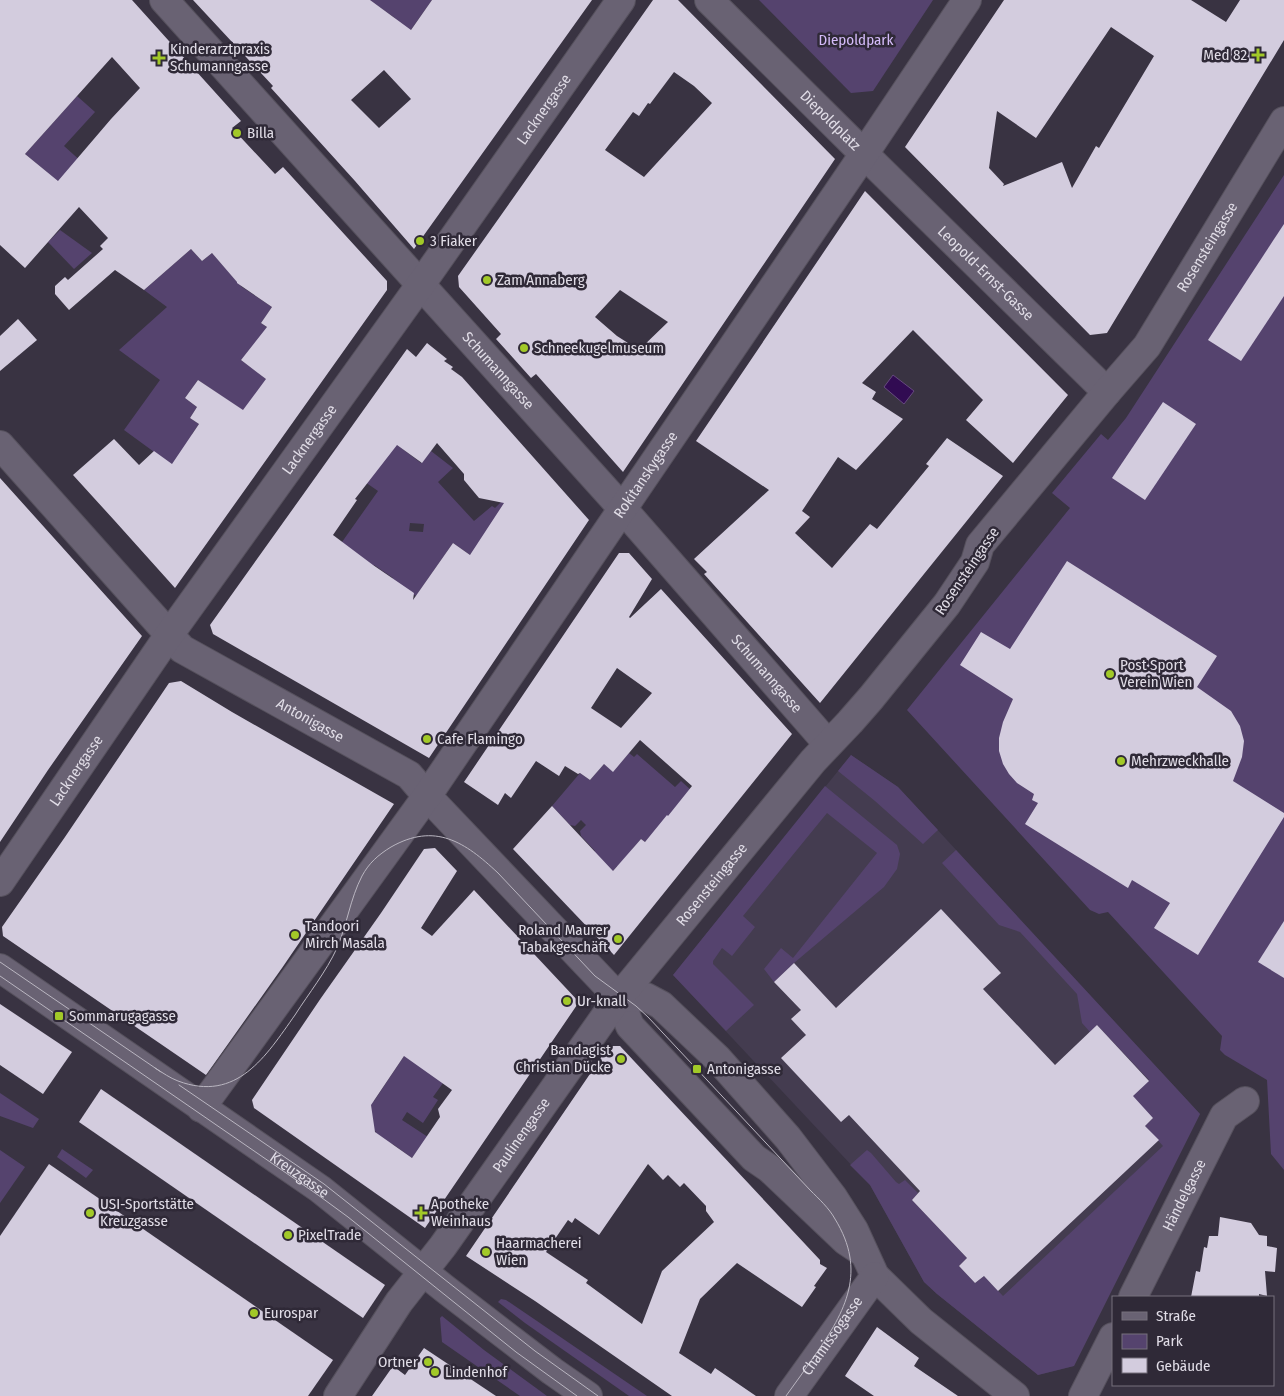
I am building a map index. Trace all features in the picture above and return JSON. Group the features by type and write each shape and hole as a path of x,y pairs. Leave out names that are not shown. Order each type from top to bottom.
{"street":[{"name":"Schumanngasse","path":"164,0 622,508 828,744"},
{"name":"Lacknergasse","path":"0,882 169,635 421,284 621,0"},
{"name":"Diepoldplatz","path":"708,0 864,154 967,0"},
{"name":"Rosensteingasse","path":"618,998 813,761 871,698 948,604 975,562 980,545 1147,346 1284,121"},
{"name":"Leopold-Ernst-Gasse","path":"864,154 1107,392"},
{"name":"Rokitanskygasse","path":"427,796 864,154"},
{"name":"Antonigasse","path":"0,445 182,649 409,775 618,998 630,1026 754,1158 770,1169 846,1241 922,1321 1015,1396"},
{"path":"201,1108 427,796"},
{"name":"Kreuzgasse","path":"0,968 320,1189 423,1272 552,1371 588,1396"},
{"name":"Antonigasse","path":"618,998 646,998 661,1005 718,1059 788,1138 828,1191 854,1230 870,1265"},
{"name":"Paulinengasse","path":"338,1396 400,1302 443,1246 618,998"},
{"name":"Händelgasse","path":"1134,1296 1224,1116 1245,1101"},
{"name":"Chamissogasse","path":"789,1396 870,1265"},
{"path":"1083,1396 1112,1339"}],"shaded area":[{"path":"893,375 914,391 904,404 884,387"},
{"path":"851,755 898,787 1200,1114 1074,1366 1038,1375 924,1282 870,1185 673,975"}],"green space":[{"path":"369,0 432,0 403,41 388,29 395,18"},
{"name":"Diepoldpark","path":"759,0 933,0 873,91 851,93"},
{"path":"77,96 95,112 64,146 102,180 84,203 25,154"},
{"name":"Post Sport Verein Wien","path":"1284,175 1284,1170 1271,1154 1267,1080 1225,1055 1220,1050 1222,1036 1108,912 1099,914 1090,910 907,710 1070,508 1052,493 1101,434 1108,440 1126,418"},
{"path":"60,230 92,253 74,269 48,242"},
{"path":"191,249 202,261 212,253 242,287 272,307 261,323 288,343 252,347 241,360 269,381 198,484 124,430 160,380 119,350 167,307 144,290","holes":["198,380 239,408 205,442 192,434 199,424 190,418 197,407 185,398"]},
{"path":"392,441 421,463 431,451 453,468 438,482 474,521 492,506 495,508 506,497 531,523 470,555 453,543 416,596 392,581 393,578 374,565 348,601 342,542 378,491 365,482","holes":["410,523 424,524 423,532 409,531"]},
{"path":"629,753 634,757 637,754 675,787 681,781 692,791 645,842 641,839 633,848 622,871 617,866 607,879 588,858 595,851 581,836 580,831 586,825 581,820 575,826 570,825 552,806 580,773 590,780 604,764 613,771"},
{"path":"851,755 898,787 938,830 923,844 838,771"},
{"path":"825,786 897,845 900,854 897,869 884,887 774,982 764,969 781,948 793,958 877,853 827,813 743,916 755,927 732,956 722,948 713,961 713,964 754,1005 726,1031 673,975"},
{"path":"956,850 1200,1114 1074,1366 1038,1375 924,1282 870,1185 850,1165 867,1150 896,1182 899,1184 905,1180 918,1193 912,1200 967,1258 959,1266 975,1283 984,1276 1003,1296 1163,1146 1145,1126 1153,1118 1124,1104 1149,1080 1097,1025 1090,1032 1082,1023 1077,994 1020,932 999,925 942,863"},
{"path":"424,1001 443,1083 433,1097 438,1100 423,1123 407,1112 402,1120 431,1139 423,1143 412,1158 394,1145 374,1135 376,1132 372,1129 373,1120 357,1090 374,1101 404,1056"},
{"path":"0,1093 39,1119 33,1128 0,1116"},
{"path":"62,1149 93,1170 86,1178 57,1157"},
{"path":"0,1150 25,1167 0,1203"},
{"path":"501,1299 506,1300 647,1396 629,1396 525,1323 498,1302"},
{"path":"442,1316 484,1350 547,1396 520,1396 497,1380 499,1377 496,1375 494,1378 442,1342 440,1318"}],"building":[{"path":"0,0 132,0 241,121 232,128 275,174 283,167 387,281 387,290 175,588 73,475 114,439 139,465 154,451 172,464 199,424 190,418 197,407 185,398 198,380 243,410 266,379 241,360 267,327 261,323 272,307 237,283 212,253 202,261 191,249 144,290 115,270 69,310 55,294 55,286 65,277 68,280 103,249 100,246 108,238 79,207 25,268 0,245","holes":["112,57 140,88 58,181 25,154"]},
{"path":"193,0 370,0 411,30 432,0 592,0 414,249 271,88 273,86","holes":["384,70 411,99 379,128 351,100"]},
{"path":"653,0 678,0 835,159 623,472 536,374 531,378 496,339 501,334 459,287 458,276","holes":["674,72 694,86 712,103 644,177 605,150 633,112 639,116","620,290 668,322 639,350 617,336 595,317"]},
{"path":"1004,0 1191,0 1226,22 1240,0 1284,0 1284,40 1107,333 1090,335 905,147","holes":["1111,27 1154,56 1099,148 1096,146 1072,188 1062,162 1003,186 1004,184 989,168 997,111 1036,138"]},
{"path":"865,191 1068,395 1013,463 966,420 983,400 913,330 862,383 876,392 872,399 903,419 856,470 838,457 802,511 810,517 795,533 832,568 870,524 877,529 929,466 926,464 947,438 1003,476 820,703 704,574 707,572 694,559 769,490 696,441"},
{"path":"1284,224 1284,296 1241,361 1208,340"},
{"path":"18,319 37,340 0,371 0,336"},
{"path":"427,343 447,359 444,361 453,367 451,369 462,377 589,520 429,758 213,634 210,625 407,349 416,357","holes":["437,443 464,474 464,480 479,498 504,503 470,555 453,543 413,600 414,593 333,535 357,500 355,499 397,445 422,463"]},
{"path":"1163,402 1196,424 1145,500 1112,478"},
{"path":"0,478 142,636 0,842"},
{"path":"619,553 629,553 652,579 629,617 661,589 792,734 614,955 513,849 552,806 613,871 641,839 645,842 692,786 640,740 613,772 604,764 590,780 565,766 559,776 536,761 511,798 505,793 498,805 464,782","holes":["617,668 652,693 621,728 591,708"]},
{"name":"Mehrzweckhalle","path":"1067,561 1217,656 1197,687 1231,711 1240,726 1244,741 1242,757 1233,781 1284,813 1284,817 1198,955 1154,928 1170,903 1132,880 1128,888 1025,824 1038,803 1032,800 1034,794 1017,783 1009,774 1003,764 999,751 999,738 1003,722 1013,699 960,665 981,632 1010,649"},
{"path":"181,681 394,804 206,1075 3,936 2,927 169,683"},
{"path":"435,848 457,871 421,928 432,936 474,890 579,1002 425,1228 254,1108 252,1100 424,849","holes":["404,1056 452,1090 438,1109 440,1117 412,1158 375,1132 371,1105"]},
{"path":"941,909 1001,973 983,989 1055,1065 1097,1025 1149,1081 1133,1096 1153,1118 1145,1126 1159,1140 998,1291 984,1276 975,1283 959,1266 967,1258 912,1200 920,1191 849,1115 841,1122 781,1058 806,1035 791,1019 801,1010 774,982 794,963 836,1008"},
{"path":"1284,921 1284,978 1258,962"},
{"path":"0,1004 72,1052 43,1094 0,1065"},
{"path":"609,1046 620,1046 820,1260 820,1264 827,1268 802,1307 737,1263 700,1299 679,1353 711,1374 715,1368 756,1396 672,1396 535,1301 466,1256","holes":["648,1164 663,1180 668,1175 680,1187 684,1183 706,1206 706,1211 714,1222 662,1271 642,1324 586,1283 588,1280 546,1252 568,1220 572,1223 575,1218 599,1235"]},
{"path":"101,1089 385,1285 363,1318 79,1122"},
{"path":"49,1164 333,1360 308,1396 0,1396 0,1236"},
{"path":"1220,1217 1251,1223 1259,1235 1267,1236 1267,1246 1277,1248 1275,1272 1265,1271 1267,1296 1259,1294 1259,1296 1191,1296 1196,1271 1200,1272 1204,1247 1207,1248 1209,1236 1218,1236"},
{"path":"877,1327 919,1358 914,1366 958,1396 874,1396 845,1376"},
{"name":"Lindenhof","path":"424,1348 496,1396 372,1396 393,1366 405,1375"}],"tram line":[{"path":"155,1068 175,1080 199,1086 217,1086 233,1081 248,1072 273,1046 328,966 337,948 358,885 371,863 391,847 422,836 449,839 461,845 474,852 498,873 595,976 648,1017 824,1204 835,1219 845,1238 850,1256 849,1290 836,1322 826,1339 786,1396"},
{"path":"0,962 161,1072"},
{"path":"0,976 318,1195 516,1352 577,1396"},
{"path":"179,1085 324,1184 535,1351 598,1396"}],"place":[{"name":"Med 82","path":"1258,55"},
{"name":"Kinderarztpraxis Schumanngasse","path":"159,58"},
{"name":"Billa","path":"237,133"},
{"name":"3 Fiaker","path":"420,241"},
{"name":"Zam Annaberg","path":"487,280"},
{"name":"Schneekugelmuseum","path":"524,348"},
{"name":"Post Sport Verein Wien","path":"1110,674"},
{"name":"Cafe Flamingo","path":"427,739"},
{"name":"Mehrzweckhalle","path":"1121,761"},
{"name":"Tandoori Mirch Masala","path":"295,935"},
{"name":"Roland Maurer Tabakgeschäft","path":"618,939"},
{"name":"Ur-knall","path":"567,1001"},
{"name":"Sommarugagasse","path":"59,1016"},
{"name":"Bandagist Christian Dücke","path":"621,1059"},
{"name":"Antonigasse","path":"697,1069"},
{"name":"USI-Sportstätte Kreuzgasse","path":"90,1213"},
{"name":"Apotheke Weinhaus","path":"421,1213"},
{"name":"PixelTrade","path":"288,1235"},
{"name":"Haarmacherei Wien","path":"486,1252"},
{"name":"Eurospar","path":"254,1313"},
{"name":"Ortner","path":"428,1362"},
{"name":"Lindenhof","path":"435,1372"}]}
